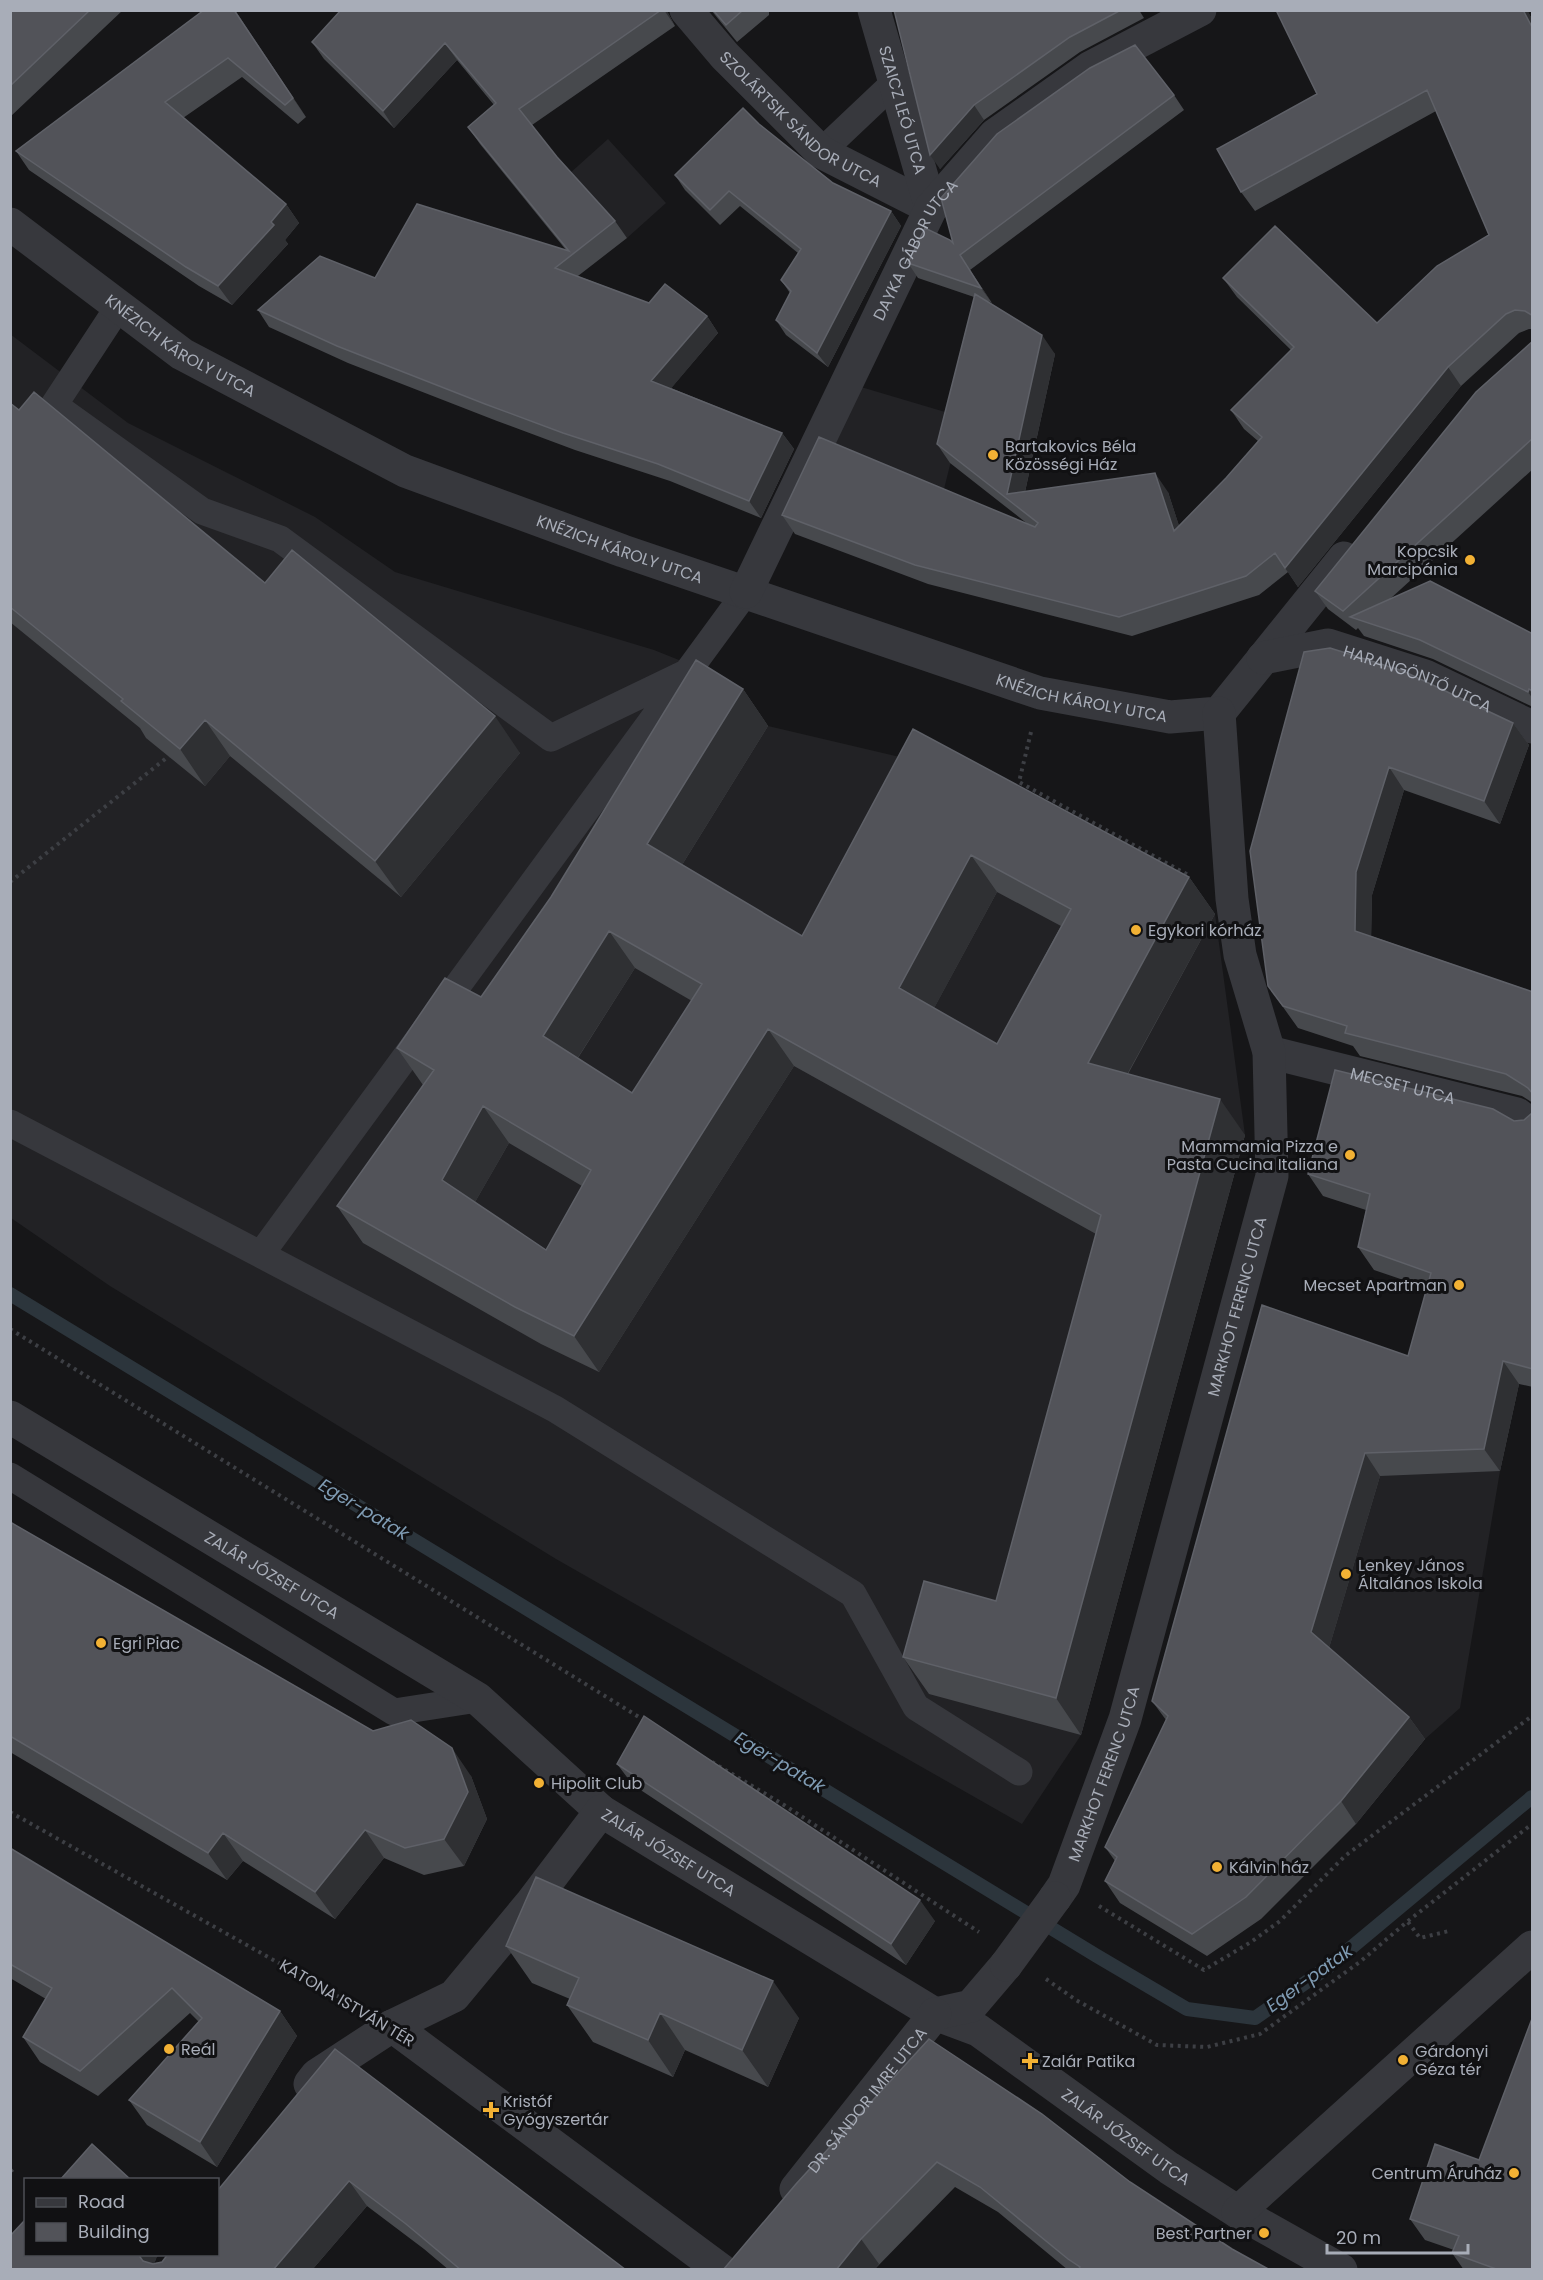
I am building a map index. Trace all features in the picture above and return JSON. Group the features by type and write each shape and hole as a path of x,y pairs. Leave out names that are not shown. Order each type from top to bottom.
{"street":[{"name":"SZOLÁRTSIK SÁNDOR UTCA","path":"686,10 725,56 821,152 931,208"},
{"name":"SZAICZ LEÓ UTCA","path":"874,10 931,208"},
{"name":"DAYKA GÁBOR UTCA","path":"746,592 931,208 995,135 1091,67 1200,10"},
{"name":"KNÉZICH KÁROLY UTCA","path":"10,224 182,354 405,471 623,551 1040,693 1170,717 1219,713"},
{"path":"1219,713 1363,535"},
{"name":"HARANGÖNTŐ UTCA","path":"1263,658 1328,645 1425,676 1533,727"},
{"name":"MARKHOT FERENC UTCA","path":"935,2014 970,2006 1006,1965 1059,1892 1125,1719 1272,1176 1269,1052 1240,955 1232,899 1219,713"},
{"name":"MECSET UTCA","path":"1269,1052 1517,1114 1533,1125"},
{"name":"ZALÁR JÓZSEF UTCA","path":"10,1417 478,1699 601,1811 935,2014 978,2030 1169,2168 1238,2212 1341,2270"},
{"path":"289,2111 317,2075 392,2026 454,1995 551,1877 601,1811"},
{"path":"1238,2212 1533,1947"},
{"name":"DR. SÁNDOR IMRE UTCA","path":"776,2215 935,2014"},
{"name":"KATONA ISTVÁN TÉR","path":"392,2026 733,2263"}],"lane":[{"path":"821,152 895,82"},
{"path":"119,306 54,405 202,510 280,539 551,738 686,673"},
{"path":"261,1254 746,592"},
{"path":"10,1123 555,1409 854,1594 916,1707 1019,1772"},
{"path":"10,1476 394,1712 478,1699"}],"path":[{"path":"1040,693 1018,782 1232,899"},
{"path":"10,882 169,756"},
{"path":"10,1329 652,1725"},
{"path":"1059,1892 1204,1970 1251,1942 1280,1921 1345,1856 1533,1716"},
{"path":"702,1756 784,1805 979,1933"},
{"name":"KATONA ISTVÁN TÉR","path":"10,1812 392,2026"},
{"path":"1038,1973 1076,2000 1157,2045 1206,2047 1260,2034 1360,1961 1533,1824"},
{"path":"1408,1921 1420,1938 1449,1931"}],"shaded area":[{"path":"608,139 666,203 627,238 569,174"},
{"path":"10,334 128,423 315,517 395,572 654,650 719,676 722,697 768,726 938,766 1215,914 1245,1135 1081,1735 1022,1824 556,1559 110,1286 11,1218"},
{"path":"861,387 962,417 941,501 829,454"},
{"name":"Lenkey János Általános Iskola","path":"1278,1327 1518,1385 1500,1471 1460,1708 1425,1739 1373,1803 1277,1721"}],"building":[{"path":"10,10 90,10 10,86"},
{"path":"204,10 234,10 293,98 285,105 228,58 165,102 286,204 271,222 274,225 218,286 186,267 16,151"},
{"path":"341,10 661,10 519,109 557,157 615,221 555,268 649,303 665,284 707,316 651,381 782,433 749,501 658,464 563,433 485,404 337,346 258,310 320,256 375,278 417,204 569,251 468,127 496,103 445,43 383,111 312,42"},
{"path":"713,10 743,10 726,25"},
{"path":"894,10 1121,10 1070,37 974,105 930,155"},
{"path":"1276,10 1523,10 1533,29 1533,316 1525,311 1515,310 1506,314 1448,367 1285,568 1275,553 1246,576 1119,617 915,565 782,515 819,437 1035,527 1038,523 937,444 975,294 1042,335 1007,494 1155,473 1174,531 1262,437 1231,410 1294,347 1223,278 1275,226 1377,323 1437,266 1489,235 1427,90 1241,192 1217,149 1317,94"},
{"path":"1135,45 1174,95 960,255 981,288 908,263 925,228 953,243 941,198 997,134 1090,68"},
{"path":"743,108 759,124 833,183 891,211 817,353 776,320 791,291 781,280 801,249 729,191 710,210 675,175"},
{"path":"1533,341 1533,438 1343,611 1315,591 1476,392"},
{"path":"34,392 265,583 292,550 495,716 375,861 205,720 180,749 121,701 123,699 10,607 10,403 19,410"},
{"path":"1430,581 1533,634 1533,691 1529,689 1528,692 1420,640 1350,617"},
{"path":"1330,648 1403,671 1513,723 1484,801 1389,767 1356,872 1355,931 1533,992 1533,1094 1528,1088 1506,1074 1345,1033 1347,1026 1283,1006 1268,986 1250,851 1304,652"},
{"path":"696,660 743,689 647,844 802,936 913,729 1189,877 1088,1063 1220,1099 1056,1698 903,1657 924,1581 996,1601 1101,1215 768,1029 574,1336 515,1307 337,1206 434,1070 397,1048 445,978 481,997 551,897","holes":["971,855 1071,909 997,1044 899,988","609,931 702,984 632,1093 543,1036","483,1106 591,1170 546,1250 442,1180"]},
{"path":"1335,1070 1493,1109 1514,1121 1524,1120 1533,1111 1533,1369 1503,1361 1484,1449 1365,1453 1311,1632 1409,1717 1341,1801 1246,1897 1192,1934 1105,1881 1117,1857 1105,1847 1168,1716 1152,1701 1262,1305 1408,1356 1431,1273 1358,1247 1370,1194 1308,1174"},
{"name":"Egri Piac","path":"10,1522 373,1731 411,1720 452,1748 468,1792 444,1839 405,1848 365,1830 315,1892 223,1833 208,1853 10,1736"},
{"path":"644,1716 920,1900 891,1944 617,1764"},
{"path":"10,1848 280,2011 200,2142 129,2100 202,2018 172,1988 80,2071 23,2037 52,1988 10,1964"},
{"path":"536,1877 773,1981 742,2050 660,2013 648,2040 567,2005 579,1978 506,1946"},
{"name":"Centrum Áruház","path":"1533,2016 1533,2270 1499,2270 1452,2253 1459,2236 1410,2219 1435,2144 1479,2160"},
{"path":"929,2039 1042,2114 1130,2182 1232,2249 1270,2270 1078,2270 1080,2267 980,2187 937,2162 861,2239 836,2270 723,2270 796,2184"},
{"path":"335,2049 626,2270 461,2270 349,2181 273,2270 10,2270 10,2236 24,2221 24,2256 139,2256 143,2261 153,2264 162,2262 166,2256 219,2256 219,2189"},
{"path":"92,2144 129,2178 62,2178"}],"waterway":[{"name":"Eger-patak","path":"10,1294 1187,2009 1255,2018 1328,1967 1532,1797"}],"place":[{"name":"Bartakovics Béla Közösségi Ház","path":"993,455"},
{"name":"Kopcsik Marcipánia","path":"1470,560"},
{"name":"Egykori kórház","path":"1136,930"},
{"name":"Mammamia Pizza e Pasta Cucina Italiana","path":"1350,1155"},
{"name":"Mecset Apartman","path":"1459,1285"},
{"name":"Lenkey János Általános Iskola","path":"1346,1574"},
{"name":"Egri Piac","path":"101,1643"},
{"name":"Hipolit Club","path":"539,1783"},
{"name":"Kálvin ház","path":"1217,1867"},
{"name":"Reál","path":"169,2049"},
{"name":"Gárdonyi Géza tér","path":"1403,2060"},
{"name":"Zalár Patika","path":"1030,2061"},
{"name":"Kristóf Gyógyszertár","path":"491,2110"},
{"name":"Centrum Áruház","path":"1514,2173"},
{"name":"Best Partner","path":"1264,2233"}]}
